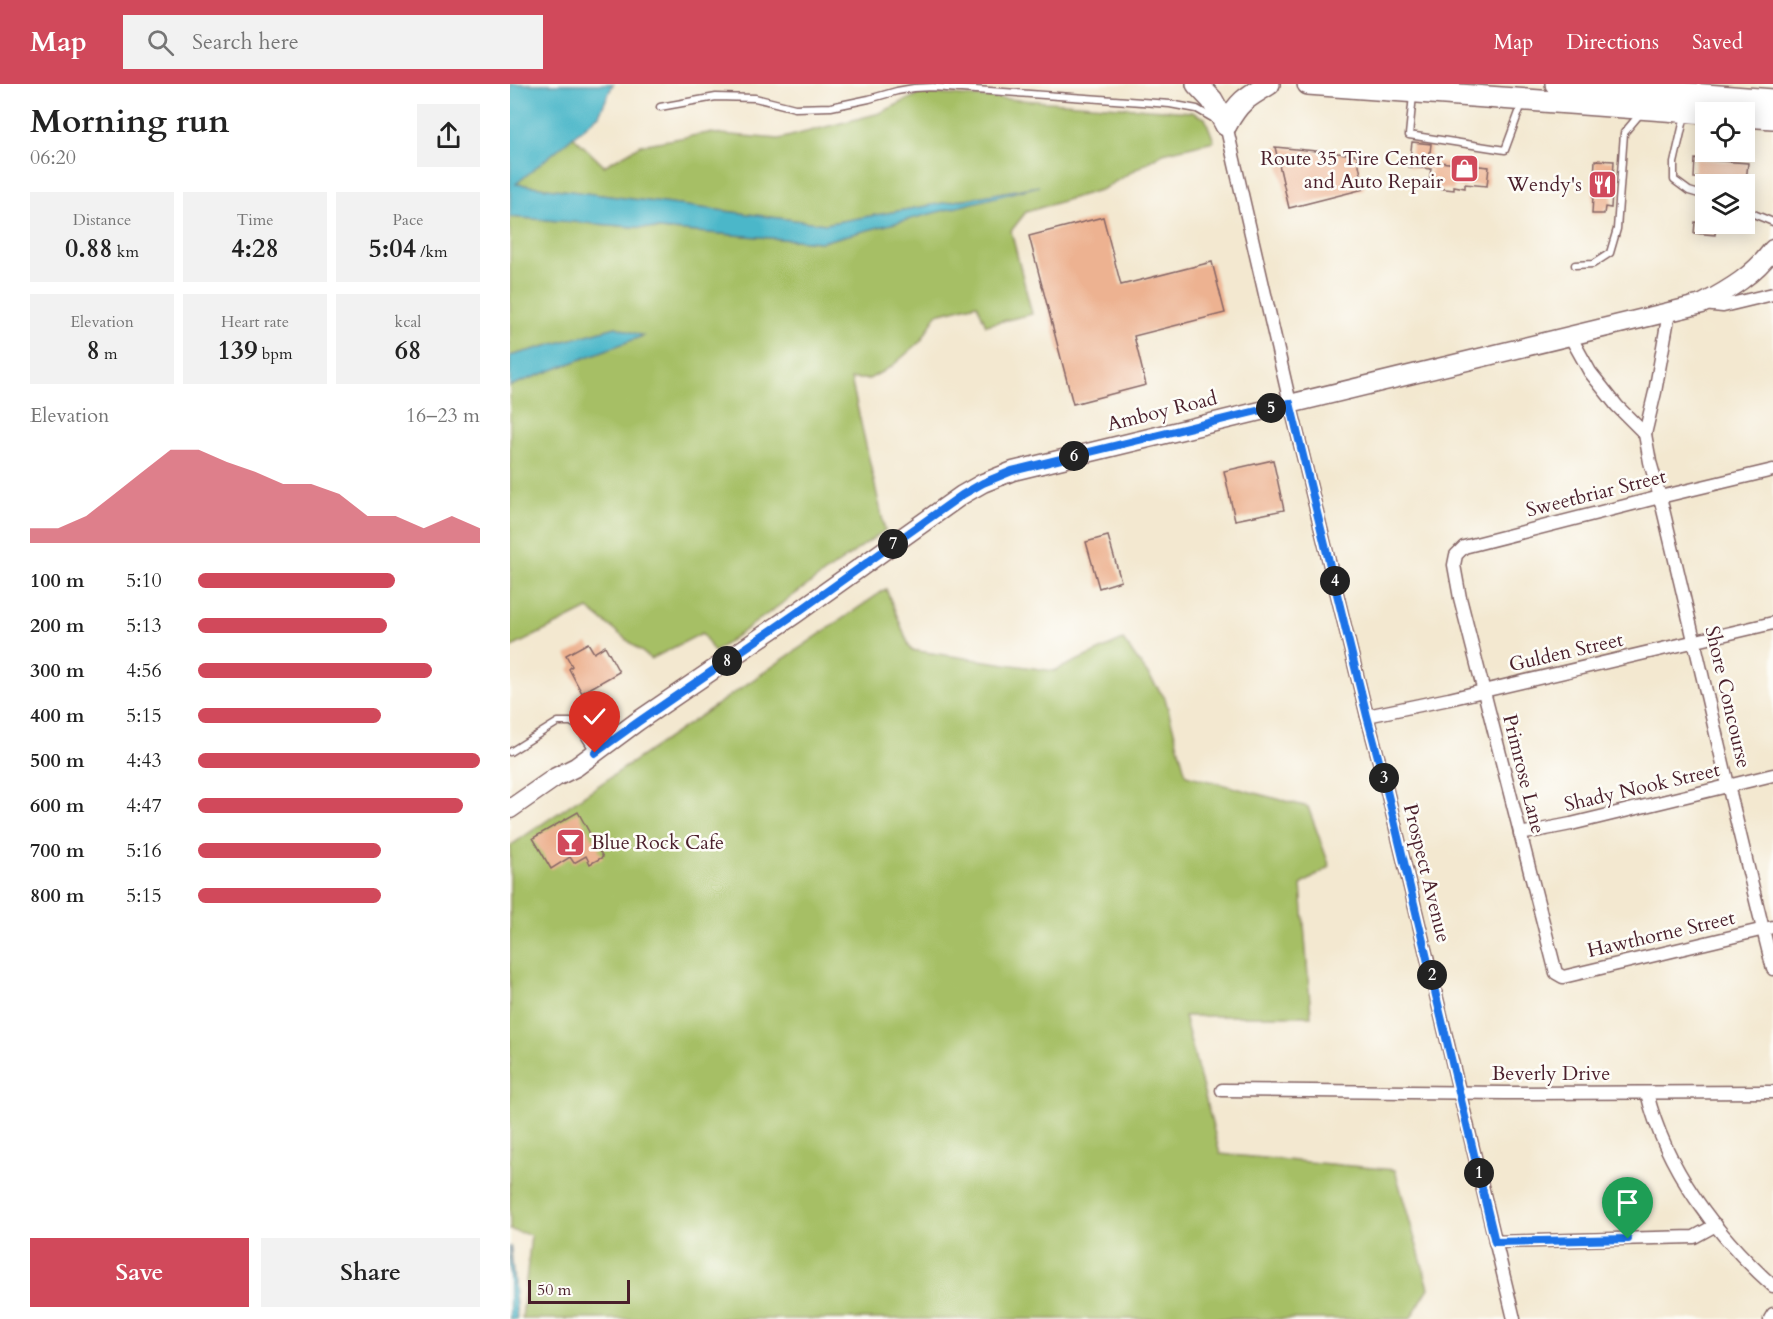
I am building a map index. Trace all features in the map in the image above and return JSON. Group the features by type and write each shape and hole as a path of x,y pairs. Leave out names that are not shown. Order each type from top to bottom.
{"highway":[{"path":"1197,84 1212,100 1226,125"},
{"path":"1226,125 1244,99 1269,84"},
{"path":"1308,84 1695,112"},
{"path":"1556,84 1773,100"},
{"path":"1755,117 1773,118"}],"main road":[{"name":"Amboy Road","path":"510,808 556,777 576,767 962,495 983,483 1012,471 1702,304 1739,283 1770,260"}],"street":[{"name":"Prospect Avenue","path":"1226,125 1290,403 1386,787 1514,1319"},
{"name":"Amboy Road","path":"1702,304 1724,306 1773,294"},
{"name":"Shore Concourse","path":"1670,313 1645,434 1728,786 1768,928 1773,969"},
{"path":"1570,336 1590,372 1617,406 1645,434"},
{"name":"Sweetbriar Street","path":"1457,580 1454,565 1456,555 1464,547 1773,470"},
{"name":"Primrose Lane","path":"1457,580 1553,968 1559,976"},
{"name":"Gulden Street","path":"1367,716 1773,623"},
{"name":"Shady Nook Street","path":"1520,834 1571,824 1773,775"},
{"name":"Hawthorne Street","path":"1559,976 1563,977 1768,928"},
{"name":"Beverly Drive","path":"1222,1090 1773,1092"},
{"path":"1647,1093 1653,1117 1671,1157 1695,1198 1731,1246 1773,1286"},
{"path":"1495,1242 1694,1237 1716,1225"},
{"path":"1770,1319 1773,1314"}],"lane":[{"path":"660,107 716,97 755,98 795,108 831,107 897,91 933,87 1170,104 1197,109 1226,125"},
{"path":"1413,91 1408,135 1505,150 1524,100"},
{"path":"1575,265 1593,264 1610,253 1617,229 1624,133 1645,109"},
{"path":"1695,114 1674,163 1674,180 1695,193"},
{"path":"1755,215 1773,222"},
{"path":"510,752 558,722 571,722 579,727 595,753"}],"green space":[{"path":"921,93 1192,112 1205,118 1214,141 1163,153 1103,189 1026,212 1011,231 1032,314 986,325 977,304 937,314 921,341 891,367 869,379 851,379 885,530 714,652 702,633 651,659 588,609 510,648 510,386 642,336 616,327 510,356 510,217 821,242 1028,188 825,224 515,184 573,136 604,166 641,145 708,133 779,139 880,113"},
{"path":"886,589 911,650 1054,671 1123,640 1165,698 1186,775 1308,807 1330,867 1301,885 1311,1016 1184,1016 1220,1154 1395,1170 1429,1288 1410,1319 522,1319 531,1235 510,1230 510,846"}],"water":[{"path":"510,84 613,84 599,115 516,184 825,224 1039,186 821,242 510,217"},
{"path":"616,327 643,336 510,386 510,356"},
{"path":"510,1246 511,1249 517,1319 510,1319"}],"building":[{"path":"1412,142 1431,144 1429,161 1489,167 1487,186 1465,184 1465,188 1454,186 1454,190 1437,188 1438,182 1429,181 1431,169 1409,167"},
{"path":"1275,147 1357,155 1364,189 1289,208"},
{"path":"1695,159 1695,162 1748,163 1747,174 1695,174 1694,178"},
{"name":"Wendy's","path":"1595,160 1614,161 1611,208 1605,207 1604,214 1592,214"},
{"path":"1103,217 1121,285 1212,262 1225,313 1134,336 1146,385 1073,404 1029,236"},
{"path":"1273,460 1284,510 1235,520 1224,471"},
{"path":"1108,536 1121,581 1099,588 1086,542"},
{"path":"588,643 594,653 605,646 619,672 582,693 569,669 572,666 566,655"},
{"name":"Blue Rock Cafe","path":"578,812 593,839 600,835 606,845 598,849 603,857 590,864 586,856 574,863 570,857 551,869 533,838"}],"place":[{"name":"Route 35 Tire Center and Auto Repair","path":"1464,169"},
{"name":"Wendy's","path":"1603,184"},
{"name":"Blue Rock Cafe","path":"570,842"}],"route":[{"path":"595,753 962,495 983,483 1012,471 1290,403 1443,1018 1495,1242 1628,1239"}]}
